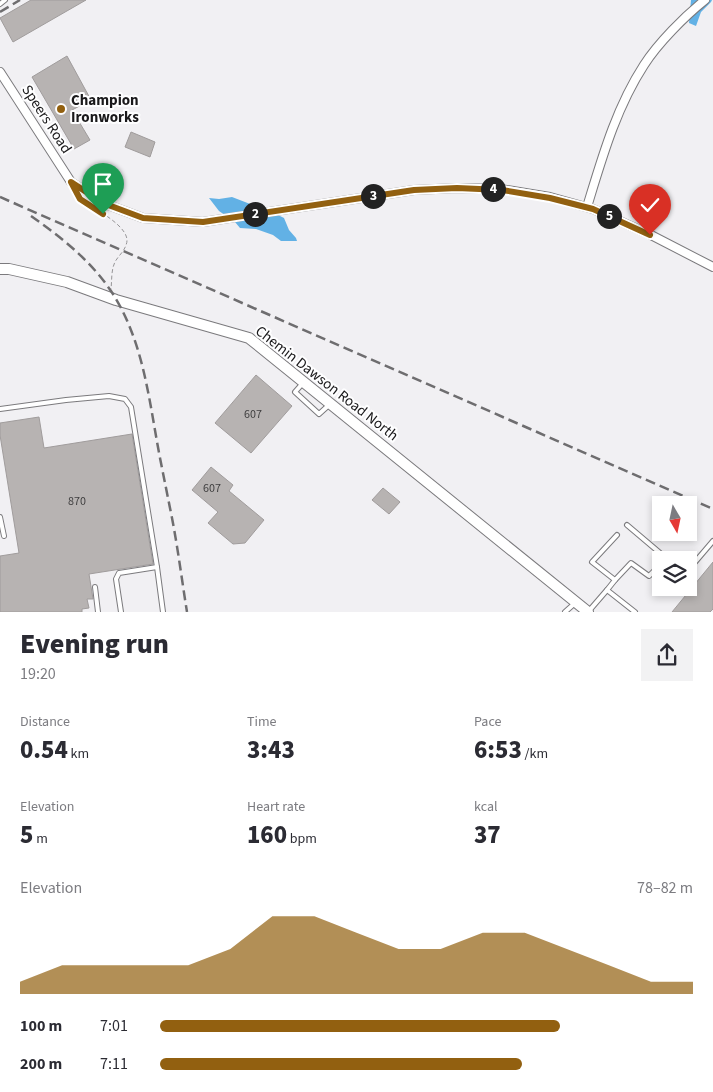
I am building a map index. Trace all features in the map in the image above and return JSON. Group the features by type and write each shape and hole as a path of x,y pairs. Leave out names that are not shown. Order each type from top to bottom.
{"street":[{"path":"705,0 661,44 645,64 628,92 611,132 587,207 642,231 713,267"},
{"name":"Speers Road","path":"0,72 71,182 103,203 143,218 203,222 414,190 457,188 502,190 550,198 587,207"},
{"name":"Chemin Dawson Road North","path":"0,269 9,269 67,282 108,297 249,338 588,612"}],"lane":[{"path":"0,4 5,0"},
{"path":"304,382 295,392 319,414 330,404"},
{"path":"0,409 109,396 125,399 131,407 163,612"},
{"path":"0,517 4,536"},
{"path":"627,525 656,551"},
{"path":"615,580 592,562 617,535"},
{"path":"697,560 713,541"},
{"path":"588,612 631,563 649,576 652,573"},
{"path":"121,612 116,579 119,573 157,567"},
{"path":"95,587 98,612"},
{"path":"608,590 635,612"},
{"path":"565,612 576,602"}],"path":[{"path":"80,199 122,228 128,240 113,270 108,297"}],"water":[{"path":"691,0 712,0 701,12 696,26 689,23"},
{"path":"232,197 284,218 289,230 297,241 281,241 273,235 256,229 240,228 235,222 219,211 209,198"}],"building":[{"path":"31,0 86,0 13,42 0,18"},
{"path":"67,56 91,100 72,110 90,140 74,149 32,77"},
{"path":"131,132 155,142 150,157 125,147"},
{"path":"256,375 292,406 251,453 215,423"},
{"path":"39,417 44,448 132,434 153,564 89,574 93,599 87,599 89,608 82,609 82,612 0,612 0,556 19,553 0,435 0,423"},
{"path":"211,467 233,485 229,491 264,520 245,543 233,544 208,523 218,512 192,490"},
{"path":"383,488 400,502 389,514 372,500"},
{"path":"713,562 713,609 710,612 672,612 685,596 697,596 697,582"}],"railway":[{"path":"0,12 20,0"},
{"path":"0,197 713,509"},
{"path":"31,216 64,241 94,269 111,291 131,330 144,372 174,530 187,612"}],"place":[{"name":"Champion Ironworks","path":"61,109"}],"route":[{"path":"103,214 80,199 71,182 103,203 143,218 203,222 414,190 457,188 502,190 550,198 593,209 650,235"}]}
